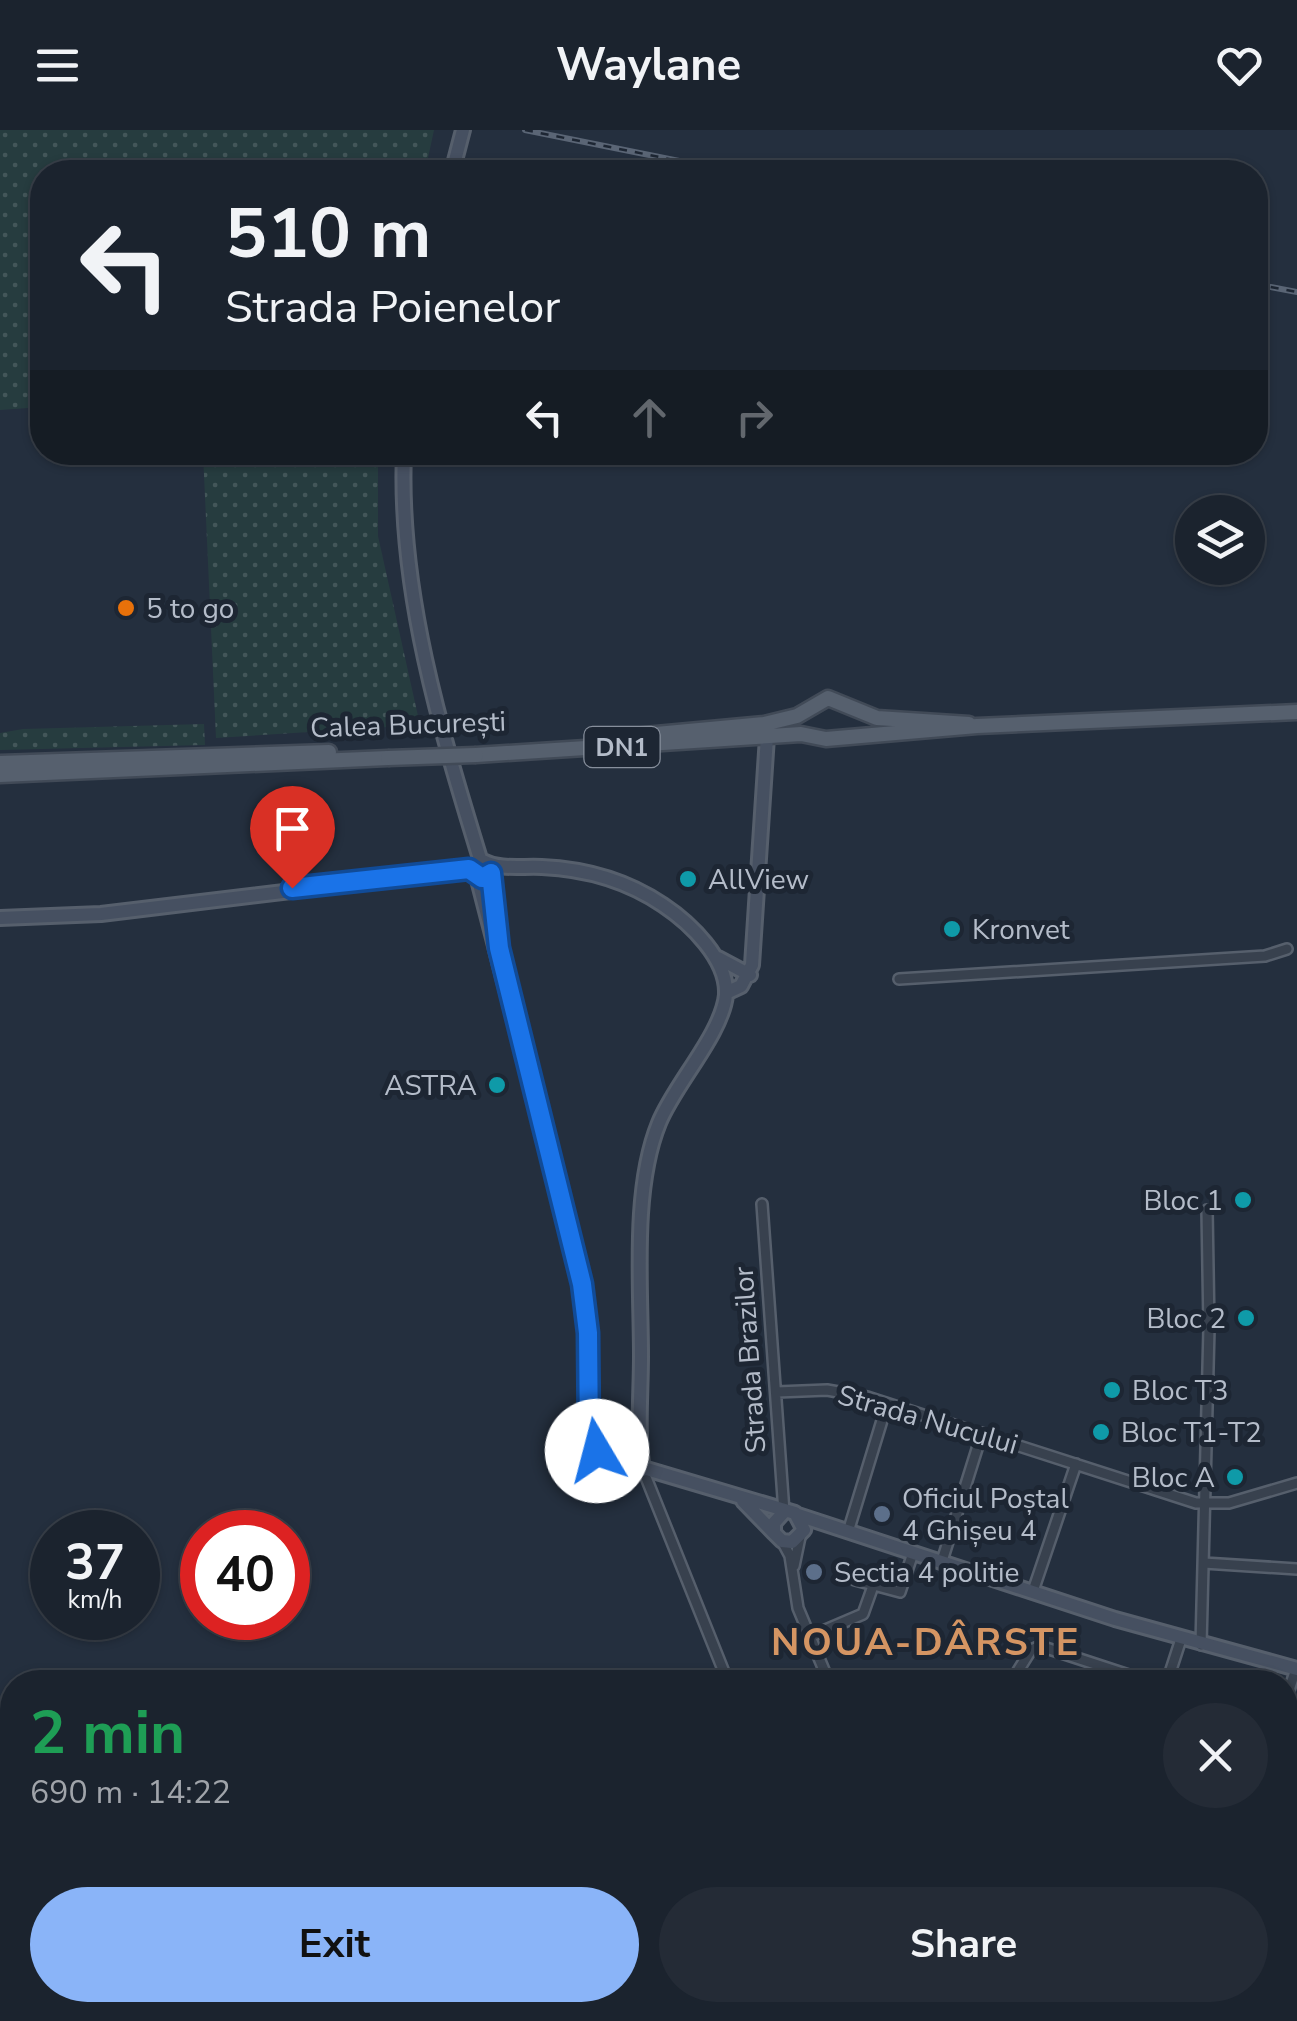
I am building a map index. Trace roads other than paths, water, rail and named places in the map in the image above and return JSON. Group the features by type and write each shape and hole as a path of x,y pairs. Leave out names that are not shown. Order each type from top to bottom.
{"main road":[{"name":"Calea București","path":"474,751 712,732 782,721 828,698 877,718 940,719 977,726"},
{"path":"812,706 807,718 815,735"},
{"path":"838,736 849,720 846,708"},
{"name":"Calea București","path":"0,763 388,754 815,735 826,739 977,726 1297,712"},
{"name":"Calea București","path":"0,775 388,754"}],"street":[{"path":"455,160 463,130"},
{"path":"404,465 405,530 415,600 582,1284 588,1333 589,1440 596,1445 596,1454 1180,1639 1296,1669"},
{"path":"726,993 742,986 750,974 767,737"},
{"path":"0,918 101,914 483,869 572,870 624,884 680,917 712,952 736,971 750,974"},
{"path":"899,979 952,967 1229,954 1265,956 1287,948"},
{"path":"712,952 726,993 718,1019 658,1124 650,1153 640,1246 643,1470 723,1670"},
{"name":"Strada Brazilor","path":"762,1204 788,1513"},
{"path":"1201,1645 1206,1504 1207,1210"},
{"name":"Strada Nucului","path":"777,1392 844,1392 1206,1504"},
{"path":"848,1532 887,1404"},
{"path":"942,1562 982,1433"},
{"path":"1033,1591 1076,1464"},
{"path":"1206,1504 1297,1483"},
{"path":"741,1500 778,1537 790,1556 792,1579 824,1670"},
{"path":"788,1513 801,1535 792,1579"},
{"path":"778,1537 774,1523 788,1513"},
{"path":"778,1537 819,1529 848,1532"},
{"path":"856,1580 900,1592 913,1552"},
{"path":"1204,1563 1297,1570"},
{"path":"809,1636 862,1614 873,1586"},
{"path":"1171,1670 1180,1639"},
{"path":"1019,1670 1032,1650 1040,1646 1113,1670"}],"railway":[{"path":"525,130 674,160"},
{"path":"1268,286 1297,292"}],"place":[{"name":"5 to go","path":"126,608"},
{"name":"AllView","path":"688,879"},
{"name":"Kronvet","path":"952,929"},
{"name":"ASTRA","path":"497,1085"},
{"name":"Bloc 1","path":"1243,1200"},
{"name":"Bloc 2","path":"1246,1318"},
{"name":"Bloc T3","path":"1112,1390"},
{"name":"Bloc T1-T2","path":"1101,1432"},
{"name":"Bloc A","path":"1235,1477"},
{"name":"Oficiul Poștal 4 Ghișeu 4","path":"882,1514"},
{"name":"Sectia 4 politie","path":"814,1572"}],"district":[{"name":"NOUA-DÂRSTE","path":"926,1642"}]}
